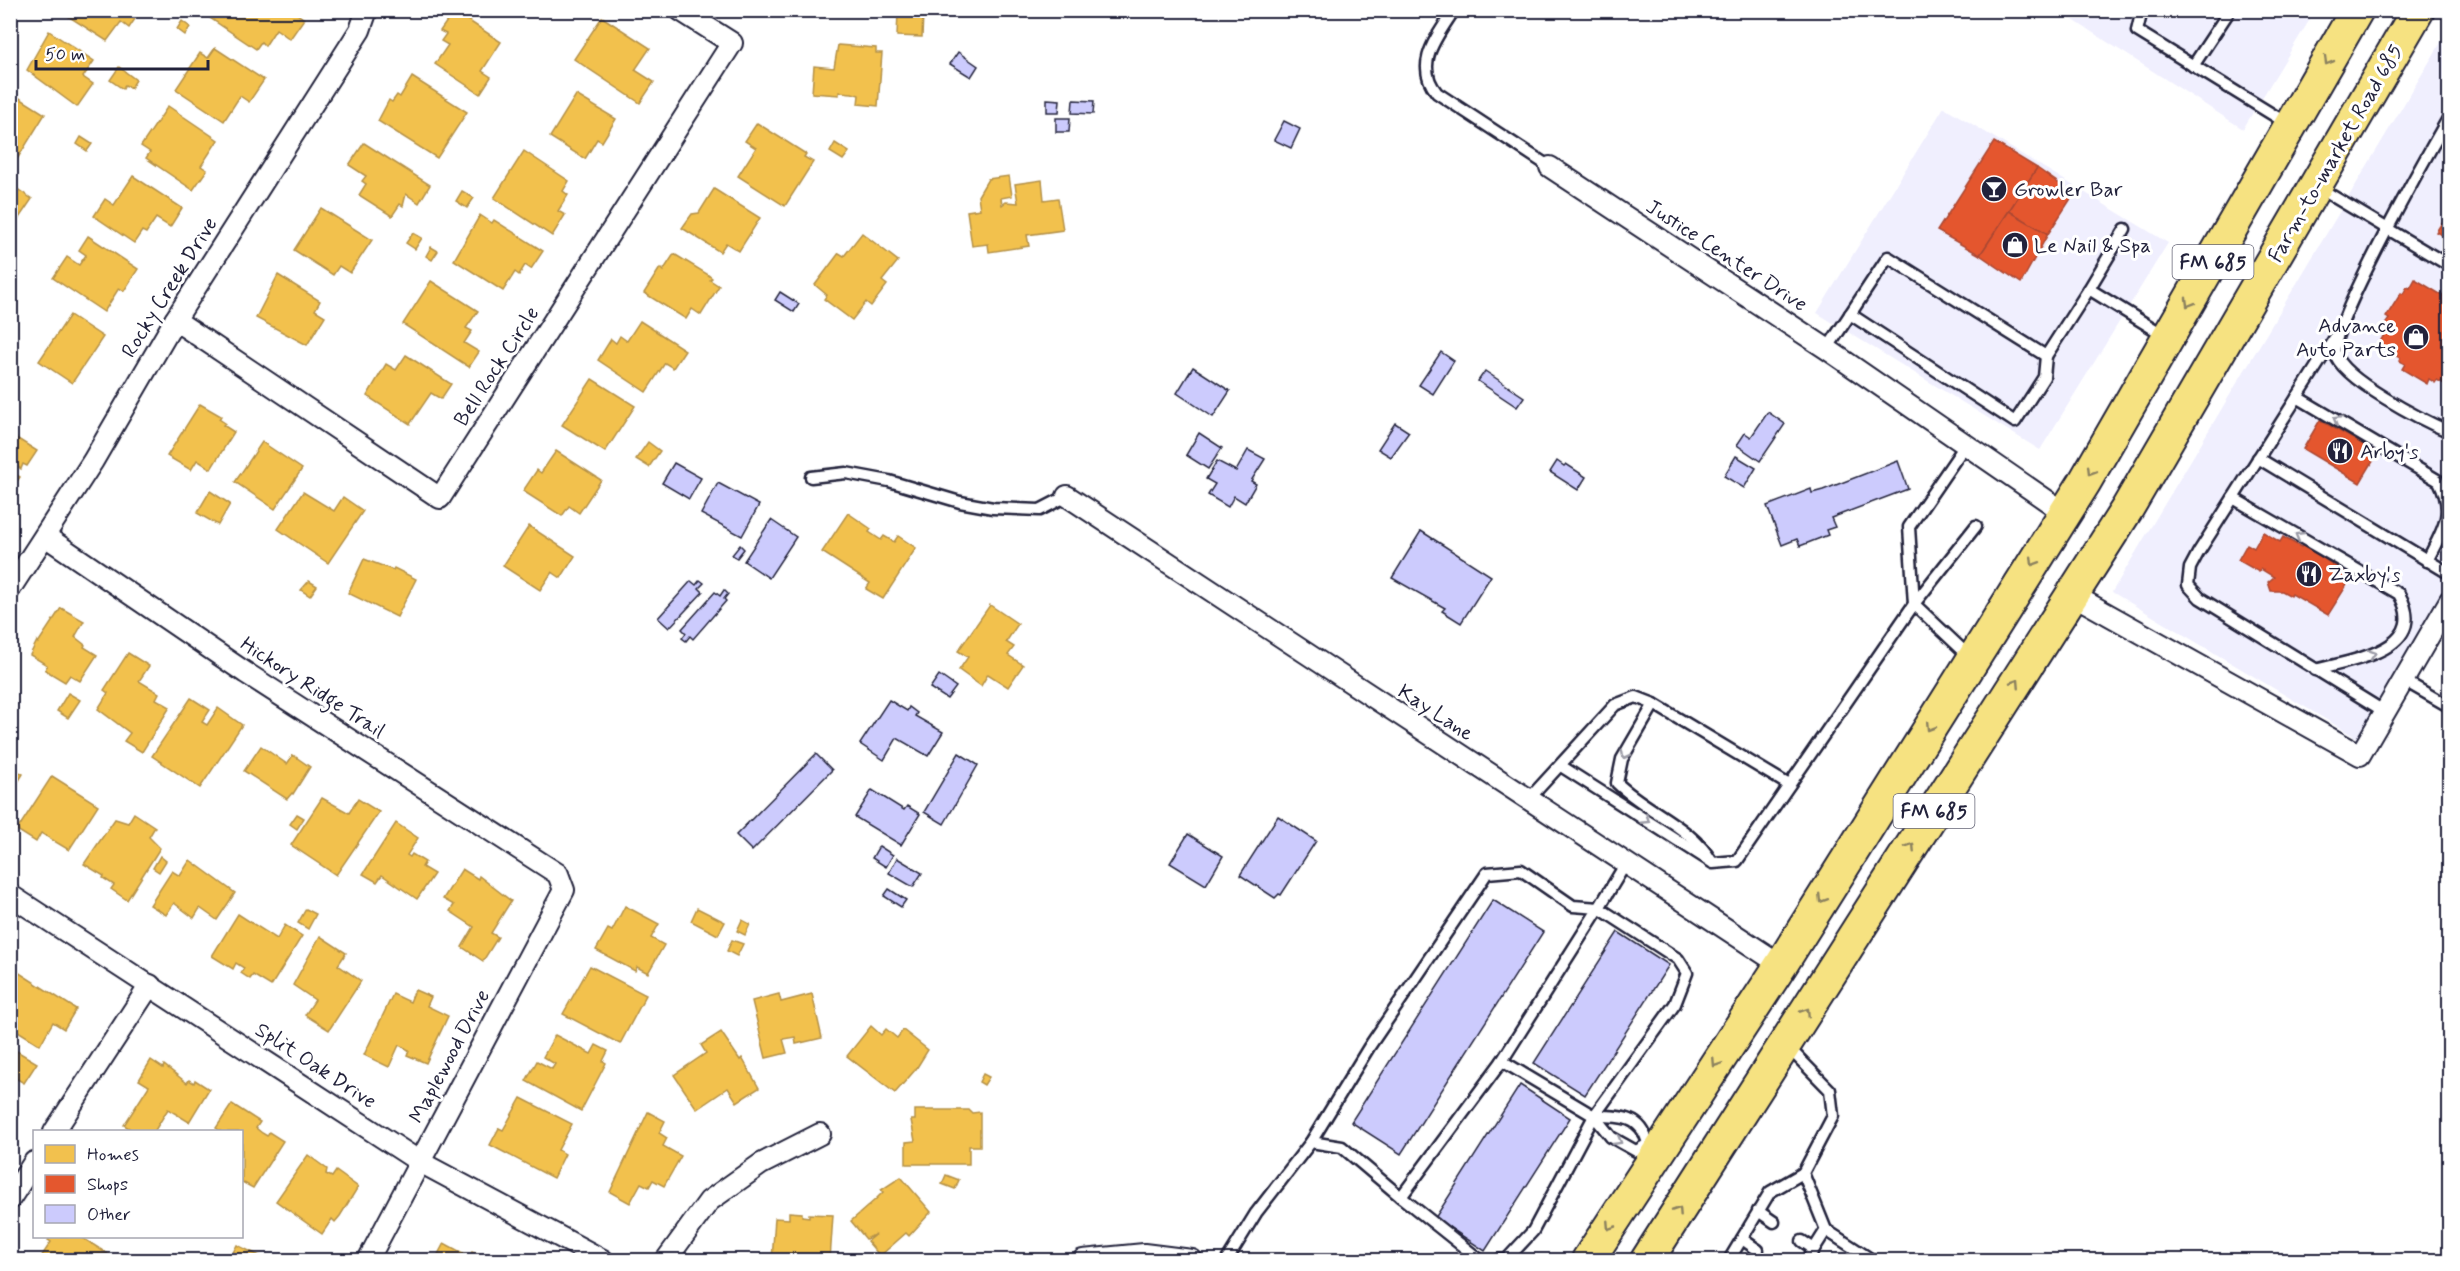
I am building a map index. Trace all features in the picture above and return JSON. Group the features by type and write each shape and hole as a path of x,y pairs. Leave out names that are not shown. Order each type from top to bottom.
{"main road":[{"name":"FM 685","path":"1588,1260 1654,1147 1780,965 2065,513 2169,339 2357,10"},
{"name":"Farm-to-market Road 685","path":"2073,595 2127,509 2418,10"},
{"name":"FM 685","path":"1647,1260 2073,595"}],"street":[{"name":"Rocky Creek Drive","path":"10,589 93,461 175,320 360,30 367,10"},
{"name":"Bell Rock Circle","path":"175,320 440,498 732,43 680,10"},
{"name":"Justice Center Drive","path":"1550,167 1827,349 2065,513"},
{"name":"Kay Lane","path":"1067,496 1527,801 1626,863 1780,965"},
{"name":"Hickory Ridge Trail","path":"45,536 246,673 558,874"},
{"path":"2073,595 2360,754 2450,600"},
{"name":"Maplewood Drive","path":"368,1260 564,890 558,874"},
{"name":"Split Oak Drive","path":"10,895 420,1162 603,1260"},
{"path":"55,1130 150,985"},
{"path":"666,1260 709,1201 761,1164 820,1134"},
{"path":"10,1199 33,1164"},
{"path":"1083,1260 1144,1254 1192,1260"}],"lane":[{"name":"Justice Center Drive","path":"1454,10 1433,43 1427,58 1428,83 1437,93 1550,167"},
{"path":"2142,10 2136,31 2290,126"},
{"path":"2193,66 2230,10"},
{"path":"2385,712 2200,598 2188,585 2190,568 2336,336 2387,229 2450,115"},
{"path":"2316,186 2450,266"},
{"path":"1850,315 2015,422 2044,377 2046,356 2125,229"},
{"path":"1827,349 1888,257 2046,356"},
{"path":"2089,289 2169,339"},
{"path":"2336,336 2335,353 2344,370 2363,384 2450,432"},
{"path":"2297,397 2439,482 2447,496 2448,515 2427,561"},
{"path":"1966,444 1910,527 1914,604 1973,660"},
{"path":"2258,458 2450,574"},
{"path":"811,477 846,473 889,481 960,502 1004,509 1040,510 1067,496"},
{"path":"2233,498 2399,594 2405,604 2407,618 2398,639 2388,648 2315,670"},
{"path":"1561,766 1713,863 1737,861 1914,604 1976,526"},
{"path":"2403,680 2450,707"},
{"path":"1527,801 1615,705 1636,697 1654,704 1789,785"},
{"path":"1654,704 1622,759 1617,783 1629,795 1701,844 1713,863"},
{"path":"1401,1197 1502,1061 1626,863"},
{"path":"1227,1260 1256,1214 1311,1142 1370,1047 1487,873 1521,870 1573,906 1599,908 1678,959 1687,973 1675,1004 1594,1116 1533,1231 1506,1260 1499,1260"},
{"path":"1729,1260 1770,1192 1803,1173 1833,1116 1830,1090 1785,1044"},
{"path":"1502,1061 1594,1116 1611,1137 1636,1151 1654,1147 1646,1132 1637,1123 1623,1116 1594,1116"},
{"path":"1311,1142 1342,1146 1480,1260"},
{"path":"1803,1173 1826,1230 1872,1260"},
{"path":"1758,1211 1774,1222"},
{"path":"1807,1260 1826,1230"},
{"path":"1742,1239 1758,1250"},
{"path":"1802,1241 1814,1249"}],"shaded area":[{"path":"2059,11 2315,11 2243,129"},
{"path":"2449,29 2449,579 2357,738 2112,592"},
{"path":"1944,107 2168,243 2040,450 1817,313"}],"building: Homes":[{"path":"128,10 126,13 135,19 129,28 121,22 107,41 60,11"},
{"path":"215,10 292,10 304,19 290,39 276,29 265,46 261,42 256,49 210,18"},
{"path":"454,11 501,42 482,71 491,77 480,94 435,64 448,45 441,41 446,34 440,31"},
{"path":"898,12 923,13 922,37 897,36"},
{"path":"602,17 650,48 635,70 654,82 640,103 574,59"},
{"path":"182,21 190,27 185,35 177,29"},
{"path":"49,31 94,61 83,77 93,84 77,107 27,70"},
{"path":"838,45 876,48 876,53 882,53 878,106 858,104 859,95 852,93 839,92 839,95 812,93 814,66 834,68"},
{"path":"215,48 264,80 249,102 240,96 224,121 176,89 200,53 208,58"},
{"path":"119,67 136,80 131,88 125,85 123,89 110,80"},
{"path":"412,77 467,112 437,158 378,121 389,100 392,102 397,95 400,97"},
{"path":"10,92 45,114 16,161 10,157"},
{"path":"576,95 616,119 602,142 597,139 585,159 550,137"},
{"path":"168,106 218,140 201,166 207,170 193,190 146,158 150,152 141,146"},
{"path":"757,123 806,154 804,157 813,162 785,206 738,176 756,148 745,141"},
{"path":"81,137 92,144 87,151 77,144"},
{"path":"364,143 430,185 419,203 406,194 403,206 400,204 392,216 359,195 366,184 362,181 366,176 349,165"},
{"path":"835,143 849,152 843,160 830,152"},
{"path":"524,151 569,181 563,191 568,195 558,211 565,215 552,236 494,198"},
{"path":"133,176 182,208 170,227 156,218 146,233 142,231 134,243 94,216 105,199 114,205"},
{"path":"1009,176 1012,196 1001,198 1002,205 1006,202 1018,203 1015,184 1042,180 1044,200 1058,198 1063,230 1027,235 1029,246 989,252 988,244 972,246 967,211 980,209 978,196 988,179"},
{"path":"10,184 32,199 19,218 15,216 11,223 14,225 10,230"},
{"path":"714,189 760,218 739,251 726,243 720,252 682,228 692,214 699,213"},
{"path":"462,191 474,198 467,208 456,201"},
{"path":"321,208 372,240 350,273 339,266 333,275 294,250"},
{"path":"480,215 492,223 494,220 543,251 531,269 525,265 519,275 515,272 503,291 454,260"},
{"path":"413,233 422,238 415,249 406,243"},
{"path":"862,233 898,261 882,281 887,285 871,306 866,302 852,320 824,299 827,295 815,285 839,253 844,256"},
{"path":"88,236 138,269 124,291 119,288 104,312 53,278 67,257 79,265 86,255 79,250"},
{"path":"431,247 438,251 432,260 426,256"},
{"path":"674,254 707,274 712,278 710,280 719,286 701,315 692,309 686,319 644,293 660,268 663,271"},
{"path":"278,275 320,301 315,310 325,316 307,345 256,318"},
{"path":"431,281 478,311 466,328 472,331 464,343 479,352 469,367 403,324"},
{"path":"70,315 103,337 72,383 39,361"},
{"path":"640,321 685,350 673,368 665,363 646,392 598,360 611,339 616,343 620,336 627,341"},
{"path":"406,355 451,384 441,399 431,393 410,424 367,396 386,364 396,370"},
{"path":"592,379 635,406 605,452 562,425"},
{"path":"200,404 221,416 219,419 225,423 223,425 234,432 211,469 197,460 191,470 167,456"},
{"path":"10,434 37,451 27,466 23,464 21,469 17,466 13,473 20,477 10,491"},
{"path":"262,442 302,469 275,509 235,482"},
{"path":"648,442 660,451 649,467 636,459"},
{"path":"556,451 601,480 579,513 569,506 562,516 523,491 537,470 541,473"},
{"path":"210,491 230,504 218,525 197,513"},
{"path":"303,492 334,511 343,497 363,511 328,563 278,529"},
{"path":"848,513 871,529 869,532 881,540 884,536 894,542 898,536 916,548 883,599 866,589 870,583 822,552"},
{"path":"529,526 575,556 561,578 552,572 540,590 503,566"},
{"path":"364,559 393,570 394,568 416,579 397,617 348,593"},
{"path":"309,581 317,586 310,596 301,590"},
{"path":"990,605 1018,624 1006,642 1014,647 1008,655 1023,665 1008,687 988,674 981,686 959,670 968,657 958,651"},
{"path":"61,608 84,621 75,637 85,645 84,647 97,655 80,681 70,675 65,682 45,670 47,665 30,655 37,641 38,643"},
{"path":"128,653 149,666 139,681 159,693 156,699 170,707 142,752 124,741 130,733 98,709 108,693 104,690"},
{"path":"68,693 80,700 68,718 57,711"},
{"path":"191,698 210,710 202,722 207,725 218,708 242,725 200,788 152,756"},
{"path":"261,746 287,764 293,755 310,767 293,794 287,799 244,771"},
{"path":"10,767 23,774 10,795"},
{"path":"52,776 98,805 69,850 41,833 36,842 17,830"},
{"path":"322,798 349,813 358,799 379,812 336,875 291,845"},
{"path":"134,813 155,827 149,837 160,848 127,900 111,889 114,885 103,878 104,876 84,864 115,819 128,823"},
{"path":"297,814 304,818 297,829 290,824"},
{"path":"396,823 418,838 407,855 410,857 412,854 425,862 422,867 434,874 417,899 382,875 377,882 363,874"},
{"path":"160,856 166,861 159,872 153,868"},
{"path":"190,860 235,893 217,920 200,908 194,918 174,903 166,915 150,905 172,871 180,876"},
{"path":"462,869 478,879 479,876 511,901 491,933 498,937 483,961 462,947 474,927 450,911 454,905 443,899"},
{"path":"625,906 659,924 651,938 664,945 648,973 637,967 635,971 596,950 608,929 612,931"},
{"path":"697,908 725,922 718,935 691,921"},
{"path":"306,909 316,914 308,929 298,923"},
{"path":"238,914 277,939 285,925 302,936 271,986 253,975 250,979 241,973 244,968 236,963 233,969 212,956"},
{"path":"742,920 750,924 745,935 737,931"},
{"path":"320,936 346,953 338,965 361,981 329,1030 305,1015 315,1000 293,985"},
{"path":"732,940 743,944 737,956 727,951"},
{"path":"590,966 646,995 620,1044 563,1014"},
{"path":"10,967 76,1009 64,1029 53,1022 40,1045 10,1026"},
{"path":"415,990 431,997 427,1006 448,1016 426,1063 407,1055 409,1050 399,1045 389,1067 364,1055 393,994 410,1002"},
{"path":"779,994 781,1002 812,994 822,1038 796,1044 795,1037 783,1039 787,1053 766,1058 752,1001"},
{"path":"871,1026 881,1035 886,1029 897,1038 903,1030 928,1050 916,1069 895,1093 847,1056"},
{"path":"721,1032 740,1060 742,1058 759,1088 737,1102 728,1088 697,1109 674,1075 706,1053 701,1045"},
{"path":"555,1035 591,1054 596,1045 608,1051 603,1061 606,1063 581,1111 526,1081 537,1061 552,1069 555,1064 543,1057"},
{"path":"10,1047 37,1063 24,1083 10,1075"},
{"path":"151,1060 163,1068 164,1065 187,1083 189,1080 194,1083 195,1080 209,1089 189,1122 168,1109 155,1130 132,1130 124,1125 149,1086 139,1080"},
{"path":"983,1074 989,1077 984,1085 979,1082"},
{"path":"521,1098 572,1124 558,1150 565,1154 553,1178 490,1145 499,1128 503,1130"},
{"path":"232,1104 260,1122 256,1128 262,1133 267,1136 269,1132 283,1141 253,1188 243,1183 243,1130 216,1128"},
{"path":"915,1110 980,1112 980,1146 969,1146 969,1164 906,1164 906,1142 915,1141 911,1120 915,1120"},
{"path":"648,1112 665,1121 659,1133 667,1138 663,1146 681,1156 664,1186 653,1180 649,1187 641,1183 630,1203 610,1192"},
{"path":"308,1155 327,1169 326,1174 332,1177 336,1171 358,1187 340,1216 335,1222 332,1219 322,1234 276,1201"},
{"path":"946,1175 959,1180 955,1189 942,1184"},
{"path":"901,1177 931,1212 909,1236 906,1233 880,1256 867,1241 876,1234 866,1239 851,1221 883,1192 881,1190"},
{"path":"789,1212 802,1213 802,1216 809,1217 809,1214 833,1215 830,1260 772,1260 775,1218 789,1219"},
{"path":"50,1238 83,1238 117,1260 39,1260 51,1242 48,1240"},
{"path":"444,1243 470,1257 472,1252 482,1257 479,1260 435,1260"},
{"path":"237,1245 268,1260 229,1260"}],"building: Shops":[{"name":"Growler Bar","path":"1994,142 2037,168 1980,255 1937,231"},
{"path":"2037,168 2074,194 2048,234 2009,211"},
{"path":"2450,210 2450,240 2436,232"},
{"name":"Le Nail & Spa","path":"2009,211 2048,234 2021,283 1980,255"},
{"name":"Advance Auto Parts","path":"2415,279 2450,300 2450,387 2437,380 2435,383 2429,379 2427,384 2402,369 2405,364 2399,361 2400,358 2378,345 2388,328 2384,326 2389,319 2386,317 2401,293 2403,294 2407,287 2410,288"},
{"name":"Arby's","path":"2320,420 2378,453 2360,483 2303,449"},
{"name":"Zaxby's","path":"2263,532 2280,542 2283,537 2301,547 2303,545 2352,577 2328,615 2292,594 2291,596 2282,591 2271,591 2268,582 2274,577 2261,569 2259,572 2238,560 2247,544 2254,548"}],"building: Other":[{"path":"958,52 978,66 971,77 950,64"},
{"path":"1047,99 1060,100 1059,112 1047,112"},
{"path":"1073,100 1094,101 1093,114 1072,113"},
{"path":"1056,118 1070,118 1069,132 1056,132"},
{"path":"1284,121 1300,129 1291,148 1274,140"},
{"path":"780,292 799,304 794,312 775,300"},
{"path":"1441,352 1454,361 1433,394 1419,385"},
{"path":"1193,367 1230,391 1213,417 1177,393"},
{"path":"1485,371 1524,397 1517,407 1478,381"},
{"path":"1768,412 1785,424 1760,461 1737,445 1745,433 1751,437"},
{"path":"1395,423 1409,432 1391,457 1378,449"},
{"path":"1199,433 1222,448 1208,469 1186,455"},
{"path":"1248,450 1265,459 1251,481 1256,484 1245,503 1234,496 1228,507 1208,495 1215,484 1206,479 1217,461 1236,471"},
{"path":"1736,456 1756,468 1744,488 1724,476"},
{"path":"1557,461 1586,477 1578,490 1550,472"},
{"path":"1898,461 1908,489 1831,518 1835,527 1826,530 1828,535 1800,546 1797,539 1782,545 1767,506 1811,489 1812,493 1823,490"},
{"path":"674,463 701,478 689,499 662,483"},
{"path":"718,483 759,505 742,536 701,514"},
{"path":"771,520 796,537 769,578 744,561"},
{"path":"1421,531 1491,576 1461,623 1442,611 1445,608 1392,578"},
{"path":"740,545 744,549 737,558 732,555"},
{"path":"700,580 704,583 699,588 703,592 669,628 658,618 691,581 696,585"},
{"path":"724,590 728,594 724,599 726,601 693,639 690,636 686,641 682,638 686,633 682,629 715,592 720,596"},
{"path":"939,675 956,687 947,699 930,688"},
{"path":"889,700 907,711 909,707 917,713 915,716 943,732 928,756 897,738 884,760 860,744"},
{"path":"959,753 978,765 944,824 924,812"},
{"path":"816,754 832,770 752,851 736,835"},
{"path":"872,790 904,810 907,806 920,814 901,845 855,817"},
{"path":"1278,816 1316,841 1281,895 1275,898 1240,875"},
{"path":"1188,834 1223,856 1206,885 1170,863"},
{"path":"879,846 893,855 886,867 872,858"},
{"path":"897,858 922,873 913,887 889,873"},
{"path":"889,889 906,900 901,907 884,896"},
{"path":"1493,900 1543,932 1401,1154 1351,1122"},
{"path":"1618,932 1669,965 1585,1095 1534,1063"},
{"path":"1520,1085 1570,1118 1485,1251 1435,1218"}],"place":[{"name":"Growler Bar","path":"1994,189"},
{"name":"Le Nail & Spa","path":"2015,245"},
{"name":"Advance Auto Parts","path":"2416,337"},
{"name":"Arby's","path":"2340,451"},
{"name":"Zaxby's","path":"2309,574"}]}
